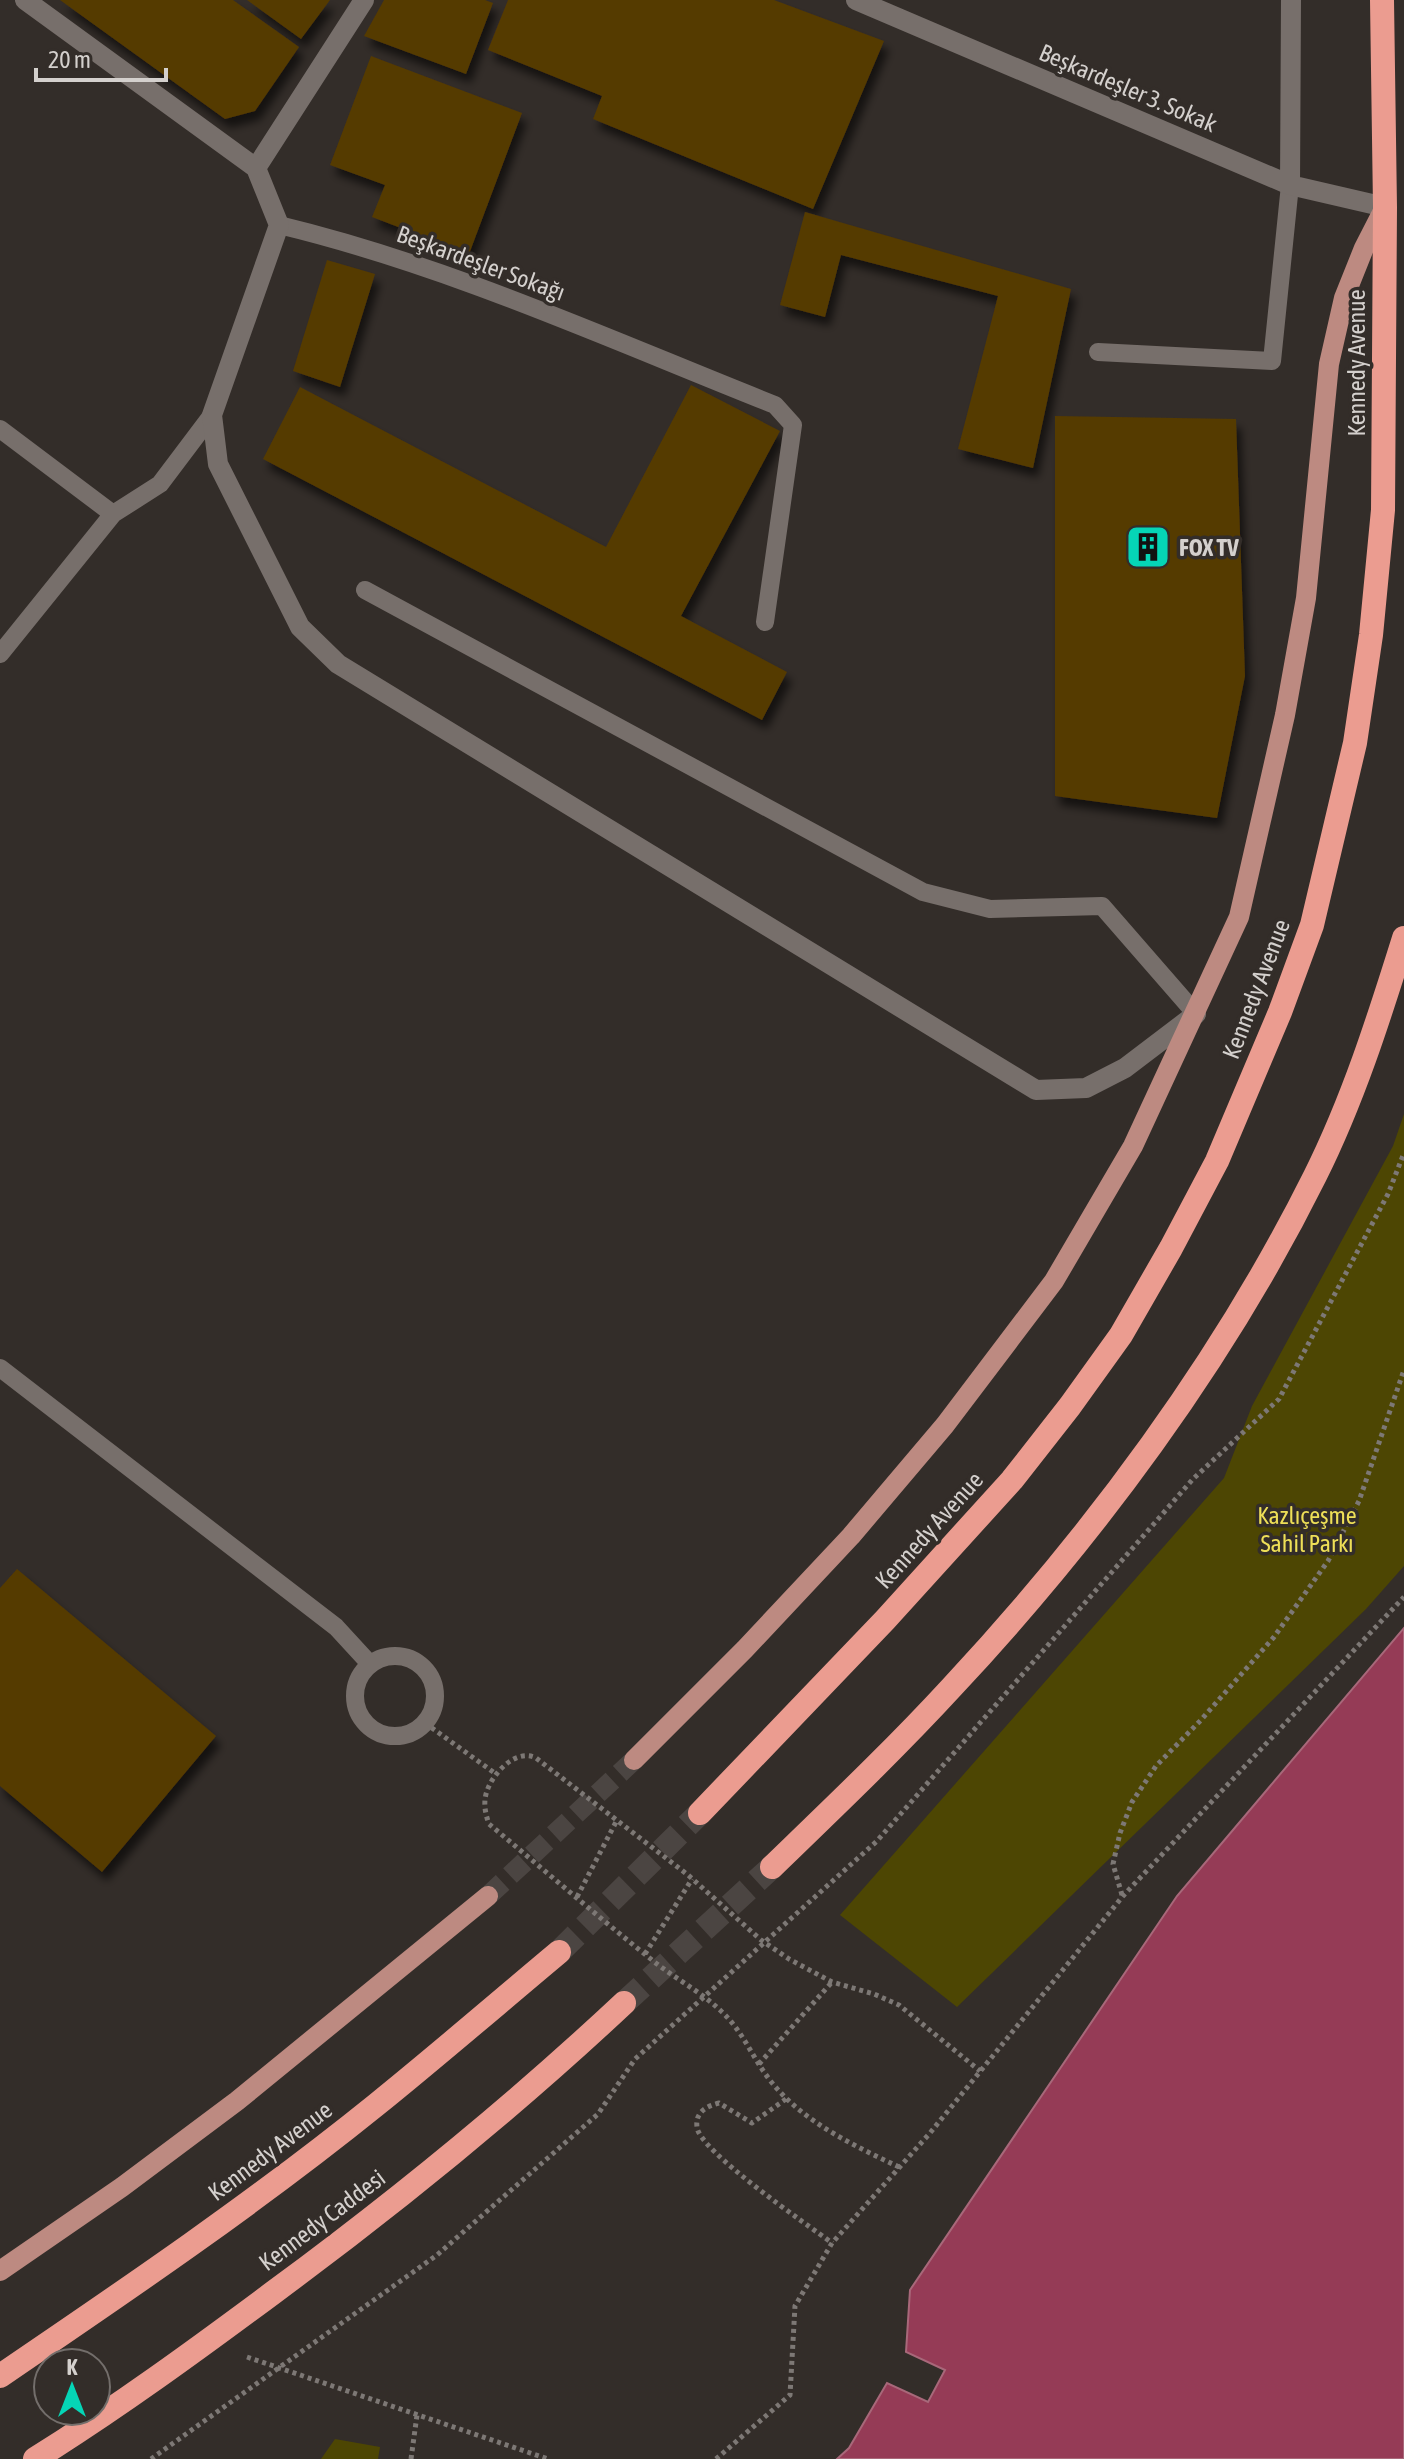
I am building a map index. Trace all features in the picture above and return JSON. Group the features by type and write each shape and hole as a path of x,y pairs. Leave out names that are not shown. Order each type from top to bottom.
{"highway":[{"name":"Kennedy Avenue","path":"700,1813 885,1620 1012,1480 1070,1406 1121,1335 1171,1248 1222,1148 1280,1012 1312,925 1355,743 1371,635 1383,510 1385,207 1382,0"},
{"path":"772,1867 951,1688 1018,1614 1147,1450 1221,1345 1317,1173 1374,1033 1404,938"},
{"name":"Kennedy Avenue","path":"0,2376 167,2263 273,2184 375,2106 559,1952"},
{"name":"Kennedy Caddesi","path":"35,2459 164,2374 360,2228 472,2139 624,2003"}],"main road":[{"path":"634,1760 745,1649 851,1536 945,1425 1054,1281 1133,1146 1239,917 1285,715 1306,598 1329,364 1344,298 1385,207"},
{"path":"0,2271 122,2187 237,2101 488,1896"}],"street":[{"path":"25,0 256,168 279,225 212,415 218,464 300,627 338,664 1036,1090 1086,1088 1125,1068 1196,1014"},
{"path":"256,168 364,0"},
{"name":"Beşkardeşler 3. Sokak","path":"856,0 1290,185 1385,207"},
{"path":"1290,185 1291,0"}],"lane":[{"path":"1098,352 1272,361 1290,185"},
{"name":"Beşkardeşler Sokağı","path":"279,225 341,240 540,310 775,405 793,425 765,622"},
{"path":"0,654 113,514 160,484 212,415"},
{"path":"0,429 113,514"},
{"path":"365,590 923,892 990,909 1102,906 1196,1014"},
{"path":"0,1368 336,1627 370,1664"},
{"path":"384,1657 413,1659 433,1681 436,1696 433,1710 425,1723 414,1732 399,1736 385,1735 371,1728 361,1718 355,1704 355,1689 360,1675 370,1664 384,1657"}],"path":[{"path":"151,2459 437,2255 598,2114 635,2059 877,1841 1193,1479 1279,1399 1388,1194 1404,1153"},
{"path":"1123,1896 1113,1864 1132,1802 1156,1766 1274,1637 1328,1561 1359,1501 1404,1370"},
{"path":"716,2459 790,2395 795,2306 832,2243 980,2071 1123,1896 1404,1597"},
{"path":"425,1723 496,1774"},
{"path":"899,2167 853,2145 786,2099 731,2020 645,1954 489,1824 484,1802 496,1774 514,1758 531,1755 692,1879 761,1940 832,1982 899,2005 980,2071"},
{"path":"577,1897 617,1820"},
{"path":"645,1954 692,1879"},
{"path":"759,2064 832,1982"},
{"path":"786,2099 752,2123 719,2103 707,2106 697,2117 696,2129 706,2145 832,2243"},
{"path":"247,2357 548,2459"},
{"path":"411,2459 417,2415"}],"green space":[{"name":"Kazlıçeşme Sahil Parkı","path":"1404,1114 1404,1566 1366,1609 957,2007 840,1915 1224,1478 1252,1406 1393,1146"},
{"path":"335,2439 380,2447 378,2459 321,2459"}],"shaded area":[{"path":"1404,1628 1404,2459 837,2459 849,2448 887,2383 928,2402 945,2370 906,2352 910,2290 1177,1896"}],"building":[{"path":"60,0 233,0 299,47 255,111 225,119"},
{"path":"247,0 330,0 301,39"},
{"path":"384,0 485,0 493,3 466,74 364,36"},
{"path":"508,0 774,0 884,41 813,209 593,119 602,96 488,50"},
{"path":"371,56 522,113 469,254 372,217 385,185 330,165"},
{"path":"805,212 1071,289 1033,468 958,449 998,296 841,255 825,317 780,305"},
{"path":"327,260 375,274 340,387 293,371"},
{"path":"691,385 780,431 681,616 787,672 762,720 263,459 300,387 606,547"},
{"name":"FOX TV","path":"1055,416 1236,419 1245,676 1217,818 1055,796"},
{"path":"17,1569 216,1736 102,1872 0,1786 0,1588"}],"tunnel":[{"path":"488,1896 634,1760"},
{"path":"559,1952 700,1813"},
{"path":"624,2003 772,1867"}],"place":[{"name":"FOX TV","path":"1148,547"}]}
